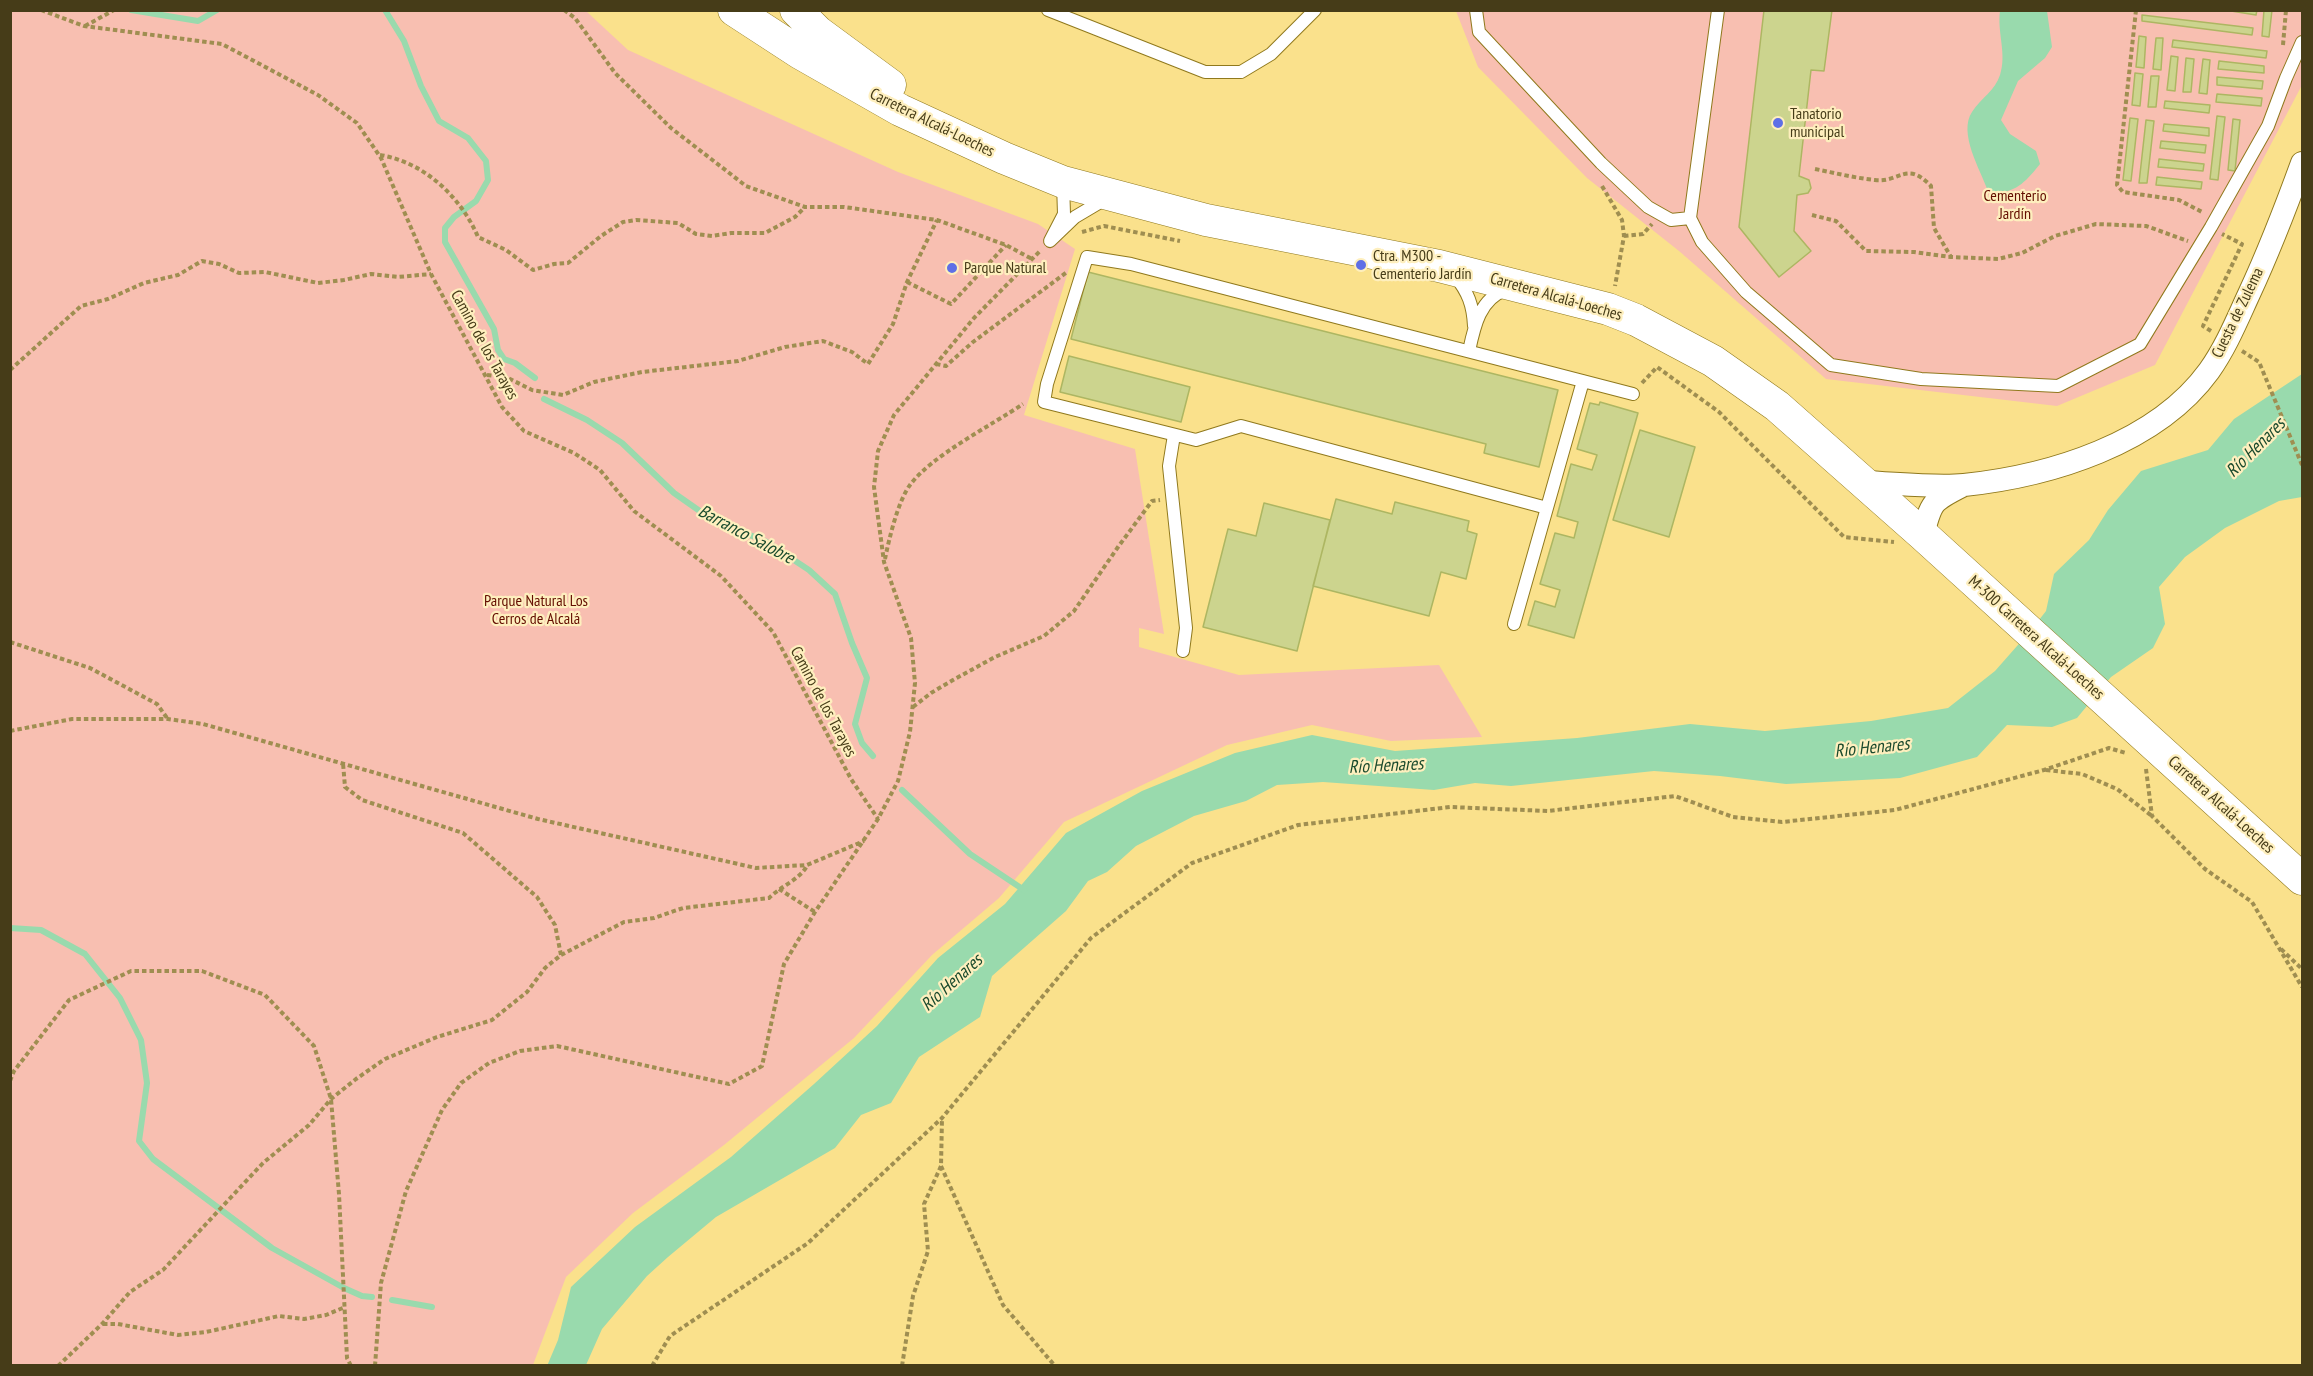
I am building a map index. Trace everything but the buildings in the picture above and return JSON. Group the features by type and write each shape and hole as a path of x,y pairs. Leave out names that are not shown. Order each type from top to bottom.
{"main road":[{"name":"Carretera Alcalá-Loeches","path":"734,10 800,53 900,110 1004,158"},
{"name":"Carretera Alcalá-Loeches","path":"796,10 818,32 907,97 1004,158"},
{"path":"1004,158 1063,182 1112,196"},
{"name":"Carretera Alcalá-Loeches","path":"1112,196 1206,220 1439,266 1520,285 1608,309 1636,320 1713,361 1777,406 1863,482 1919,540"},
{"name":"M-300 Carretera Alcalá-Loeches","path":"1919,540 2140,749"},
{"name":"Carretera Alcalá-Loeches","path":"2140,749 2302,879"}],"street":[{"name":"Cuesta de Zulema","path":"1963,485 2038,471 2100,452 2134,436 2165,416 2190,395 2228,342 2276,235 2302,163"},
{"path":"1863,482 1963,485"},
{"path":"1919,540 1936,498 1963,485"}],"lane":[{"path":"1048,10 1205,72 1241,72 1271,54 1315,10"},
{"path":"1476,10 1479,32 1601,163 1648,207 1660,215 1671,220 1690,218"},
{"path":"1718,10 1690,218 1702,242 1746,292 1831,365 1921,379 2058,386 2140,344 2213,224 2268,126 2302,42"},
{"path":"1050,241 1064,214 1063,182"},
{"path":"1050,241 1075,217 1112,196"},
{"path":"1547,508 1240,426 1196,440 1044,402 1047,384 1087,257 1131,264 1633,394"},
{"path":"1439,266 1455,276 1468,292 1474,314 1469,351"},
{"path":"1474,327 1488,299 1497,293 1520,285"},
{"path":"1514,624 1583,381"},
{"path":"1174,435 1169,466 1186,628 1183,651"}],"path":[{"name":"Camino de los Tarayes","path":"41,10 84,26 222,44 318,95 357,123 379,154 431,274 487,375 502,407 524,431 574,453 600,470 634,511 721,576 773,632 850,779 878,819"},
{"path":"84,26 114,10"},
{"path":"564,10 575,18 615,73 671,128 746,186 805,207 844,207 937,220 1006,245 1032,259"},
{"path":"2136,10 2117,185 2123,192 2179,200 2242,244 2203,326"},
{"path":"379,154 423,172 448,191 471,222 478,237 506,250 533,270 568,263 601,236 623,222 636,220 678,223 696,234 712,237 731,233 765,233 795,217 805,207"},
{"path":"1601,163 1592,172 1622,220 1624,236 1618,274 1608,309"},
{"path":"1815,169 1878,181 1905,173 1920,175 1931,186 1934,228 1952,257"},
{"path":"1624,236 1642,234 1660,215"},
{"path":"1812,215 1836,221 1866,251 1914,252 1952,257 1998,259 2022,253 2055,236 2096,224 2146,226 2200,246"},
{"path":"487,375 506,377 532,390 563,395 594,382 642,372 738,361 785,347 823,341 852,352 868,364 893,324 907,282 937,220"},
{"path":"375,1365 381,1283 406,1191 442,1110 461,1083 489,1063 499,1059 520,1051 557,1046 729,1084 762,1066 784,964 815,912 878,819 898,781 910,732 915,683 911,638 884,562 874,488 878,451 894,415 974,318 1050,241 1104,226 1185,242"},
{"path":"907,282 951,304 1006,245"},
{"path":"936,364 946,366 973,342 1087,257"},
{"path":"10,370 81,306 108,299 144,283 178,275 202,261 219,264 239,273 265,272 318,283 371,274 398,278 431,274"},
{"path":"2259,362 2302,465"},
{"path":"1633,394 1657,367 1719,412 1844,537 1919,540"},
{"path":"884,562 890,536 909,486 926,468 1023,404"},
{"path":"913,708 931,693 962,675 1044,636 1074,611 1152,501 1174,499"},
{"path":"10,642 90,668 157,704 168,719"},
{"path":"10,731 72,719 168,719 202,724 538,819 756,868 807,865 864,840"},
{"path":"652,1365 670,1336 808,1243 942,1118 1091,938 1192,863 1298,825 1450,807 1548,811 1675,796 1733,817 1782,822 1895,810 2044,770 2109,748 2140,749 2152,816"},
{"path":"344,763 345,787 362,800 463,833 537,897 555,925 561,955"},
{"path":"2044,770 2082,774 2117,789 2152,816 2205,869 2252,902 2302,987"},
{"path":"58,1365 102,1324 130,1292 163,1270 263,1163 309,1125 356,1078 384,1059 437,1037 492,1020 526,992 546,968 561,955 624,922 654,918 682,908 769,898 802,874 807,865"},
{"path":"779,889 815,912"},
{"path":"2277,945 2302,969"},
{"path":"10,1081 14,1071 69,1000 131,971 202,971 265,994 314,1046 332,1100 347,1358 351,1365"},
{"path":"902,1365 913,1296 928,1251 924,1204 941,1166 942,1118"},
{"path":"941,1166 1003,1305 1055,1365"},
{"path":"102,1324 118,1324 178,1335 206,1332 279,1316 304,1319 326,1315 345,1307"}],"green space":[{"name":"Parque Natural Los Cerros de Alcalá","path":"10,11 586,11 628,50 898,172 1038,224 1075,249 1024,415 1135,449 1164,634 1139,628 1139,647 1239,675 1439,665 1482,737 1391,741 1312,725 1227,745 1064,822 999,898 932,955 854,1038 724,1145 633,1213 566,1277 533,1365 11,1365"},
{"name":"Cementerio Jardín","path":"1456,11 2302,11 2302,85 2155,365 2057,406 1826,379 1679,251 1587,178 1478,67"}],"water":[{"path":"2000,11 2047,11 2052,47 2045,58 2018,81 2001,120 2010,134 2036,151 2040,164 2024,182 2004,192 1988,191 1972,151 1967,130 1972,112 1995,86 2000,75 2003,59"},
{"name":"Río Henares","path":"2302,374 2302,497 2279,501 2225,528 2185,557 2159,587 2165,624 2153,648 2111,677 2077,718 2052,727 2007,725 1977,757 1900,778 1786,784 1654,771 1511,786 1475,783 1434,790 1323,782 1277,785 1246,801 1194,816 1136,846 1107,872 1088,881 1066,911 992,976 980,1017 919,1057 891,1103 861,1115 835,1148 716,1217 668,1257 647,1276 602,1329 586,1365 547,1366 558,1340 571,1287 635,1227 731,1157 814,1084 877,1026 938,958 1005,904 1066,833 1142,791 1235,753 1312,735 1395,751 1577,738 1690,724 1765,731 1871,721 1948,708 1995,671 2032,629 2046,611 2054,574 2089,540 2108,510 2141,471 2208,450 2234,419"}],"waterway":[{"name":"Barranco Salobre","path":"131,10 198,21 217,10"},
{"name":"Barranco Salobre","path":"385,10 404,41 421,86 439,121 468,138 486,161 488,180 476,201 454,217 445,228 445,242 494,329 498,350 504,359 515,363 535,378"},
{"name":"Barranco Salobre","path":"544,399 587,420 622,443 674,493 714,521 765,541 809,570 835,594 867,678 855,724 862,743 873,756"},
{"name":"Barranco Salobre","path":"902,790 970,854 1024,890"},
{"path":"10,928 41,930 85,954 120,998 141,1040 147,1083 139,1141 153,1159 272,1248 344,1288 362,1296 372,1297"},
{"path":"392,1300 432,1307"}],"place":[{"name":"Tanatorio municipal","path":"1778,123"},
{"name":"Ctra. M300 - Cementerio Jardín","path":"1361,265"},
{"name":"Parque Natural","path":"952,268"}]}
